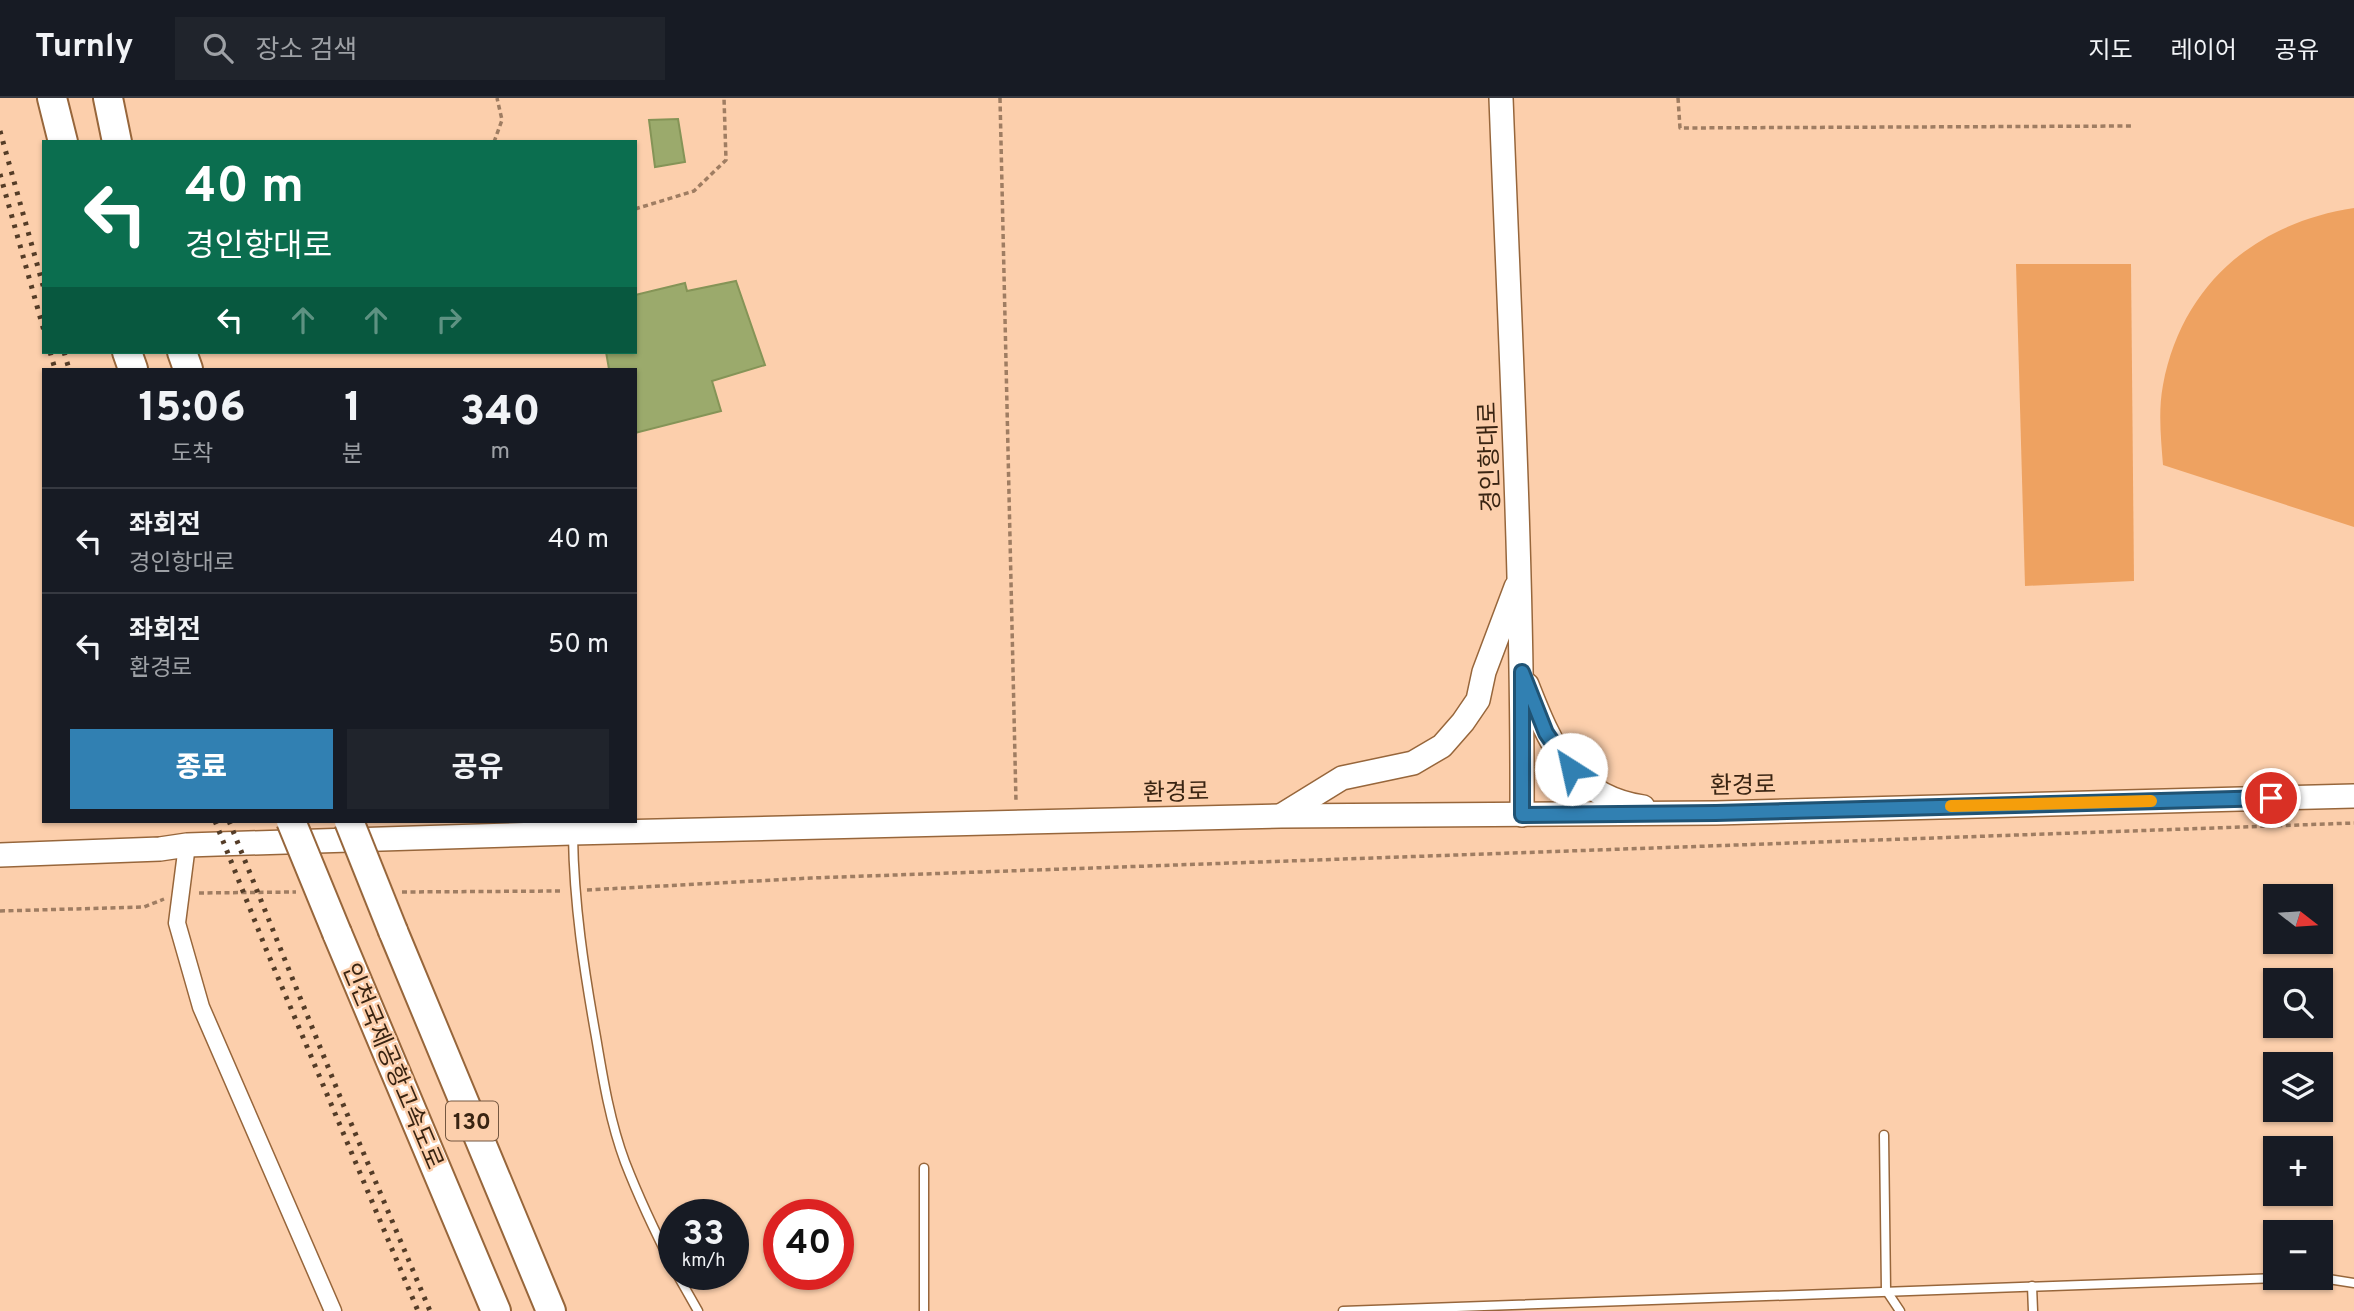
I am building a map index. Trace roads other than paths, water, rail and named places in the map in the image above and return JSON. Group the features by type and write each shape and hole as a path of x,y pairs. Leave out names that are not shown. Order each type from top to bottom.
{"highway":[{"path":"52,98 62,140"},
{"path":"107,98 117,140"},
{"name":"인천국제공항고속도로","path":"292,823 496,1311"},
{"name":"인천국제공항고속도로","path":"350,823 551,1311"}],"street":[{"name":"경인항대로","path":"1501,98 1520,578 1522,815"},
{"path":"1281,816 1342,778 1413,763 1442,746 1478,700 1484,672 1520,578"},
{"path":"1522,672 1546,733 1580,781 1598,793 1639,807 1716,813"},
{"name":"환경로","path":"0,855 160,849 187,845 572,833 1281,816 1716,813 2354,796"},
{"path":"187,845 177,923 201,1007 333,1311"}],"lane":[{"path":"572,833 574,891 583,965 612,1120 624,1160 658,1238"},
{"path":"1884,1135 1886,1290 1900,1311"},
{"path":"924,1168 924,1311"},
{"path":"1343,1311 2278,1278 2354,1283"},
{"path":"2032,1286 2033,1311"},
{"path":"686,1290 698,1311"}],"railway":[{"path":"0,131 42,282"},
{"path":"0,174 42,324"},
{"path":"51,354 55,368"},
{"path":"65,354 69,368"},
{"path":"216,823 418,1311"},
{"path":"230,823 430,1311"}]}
